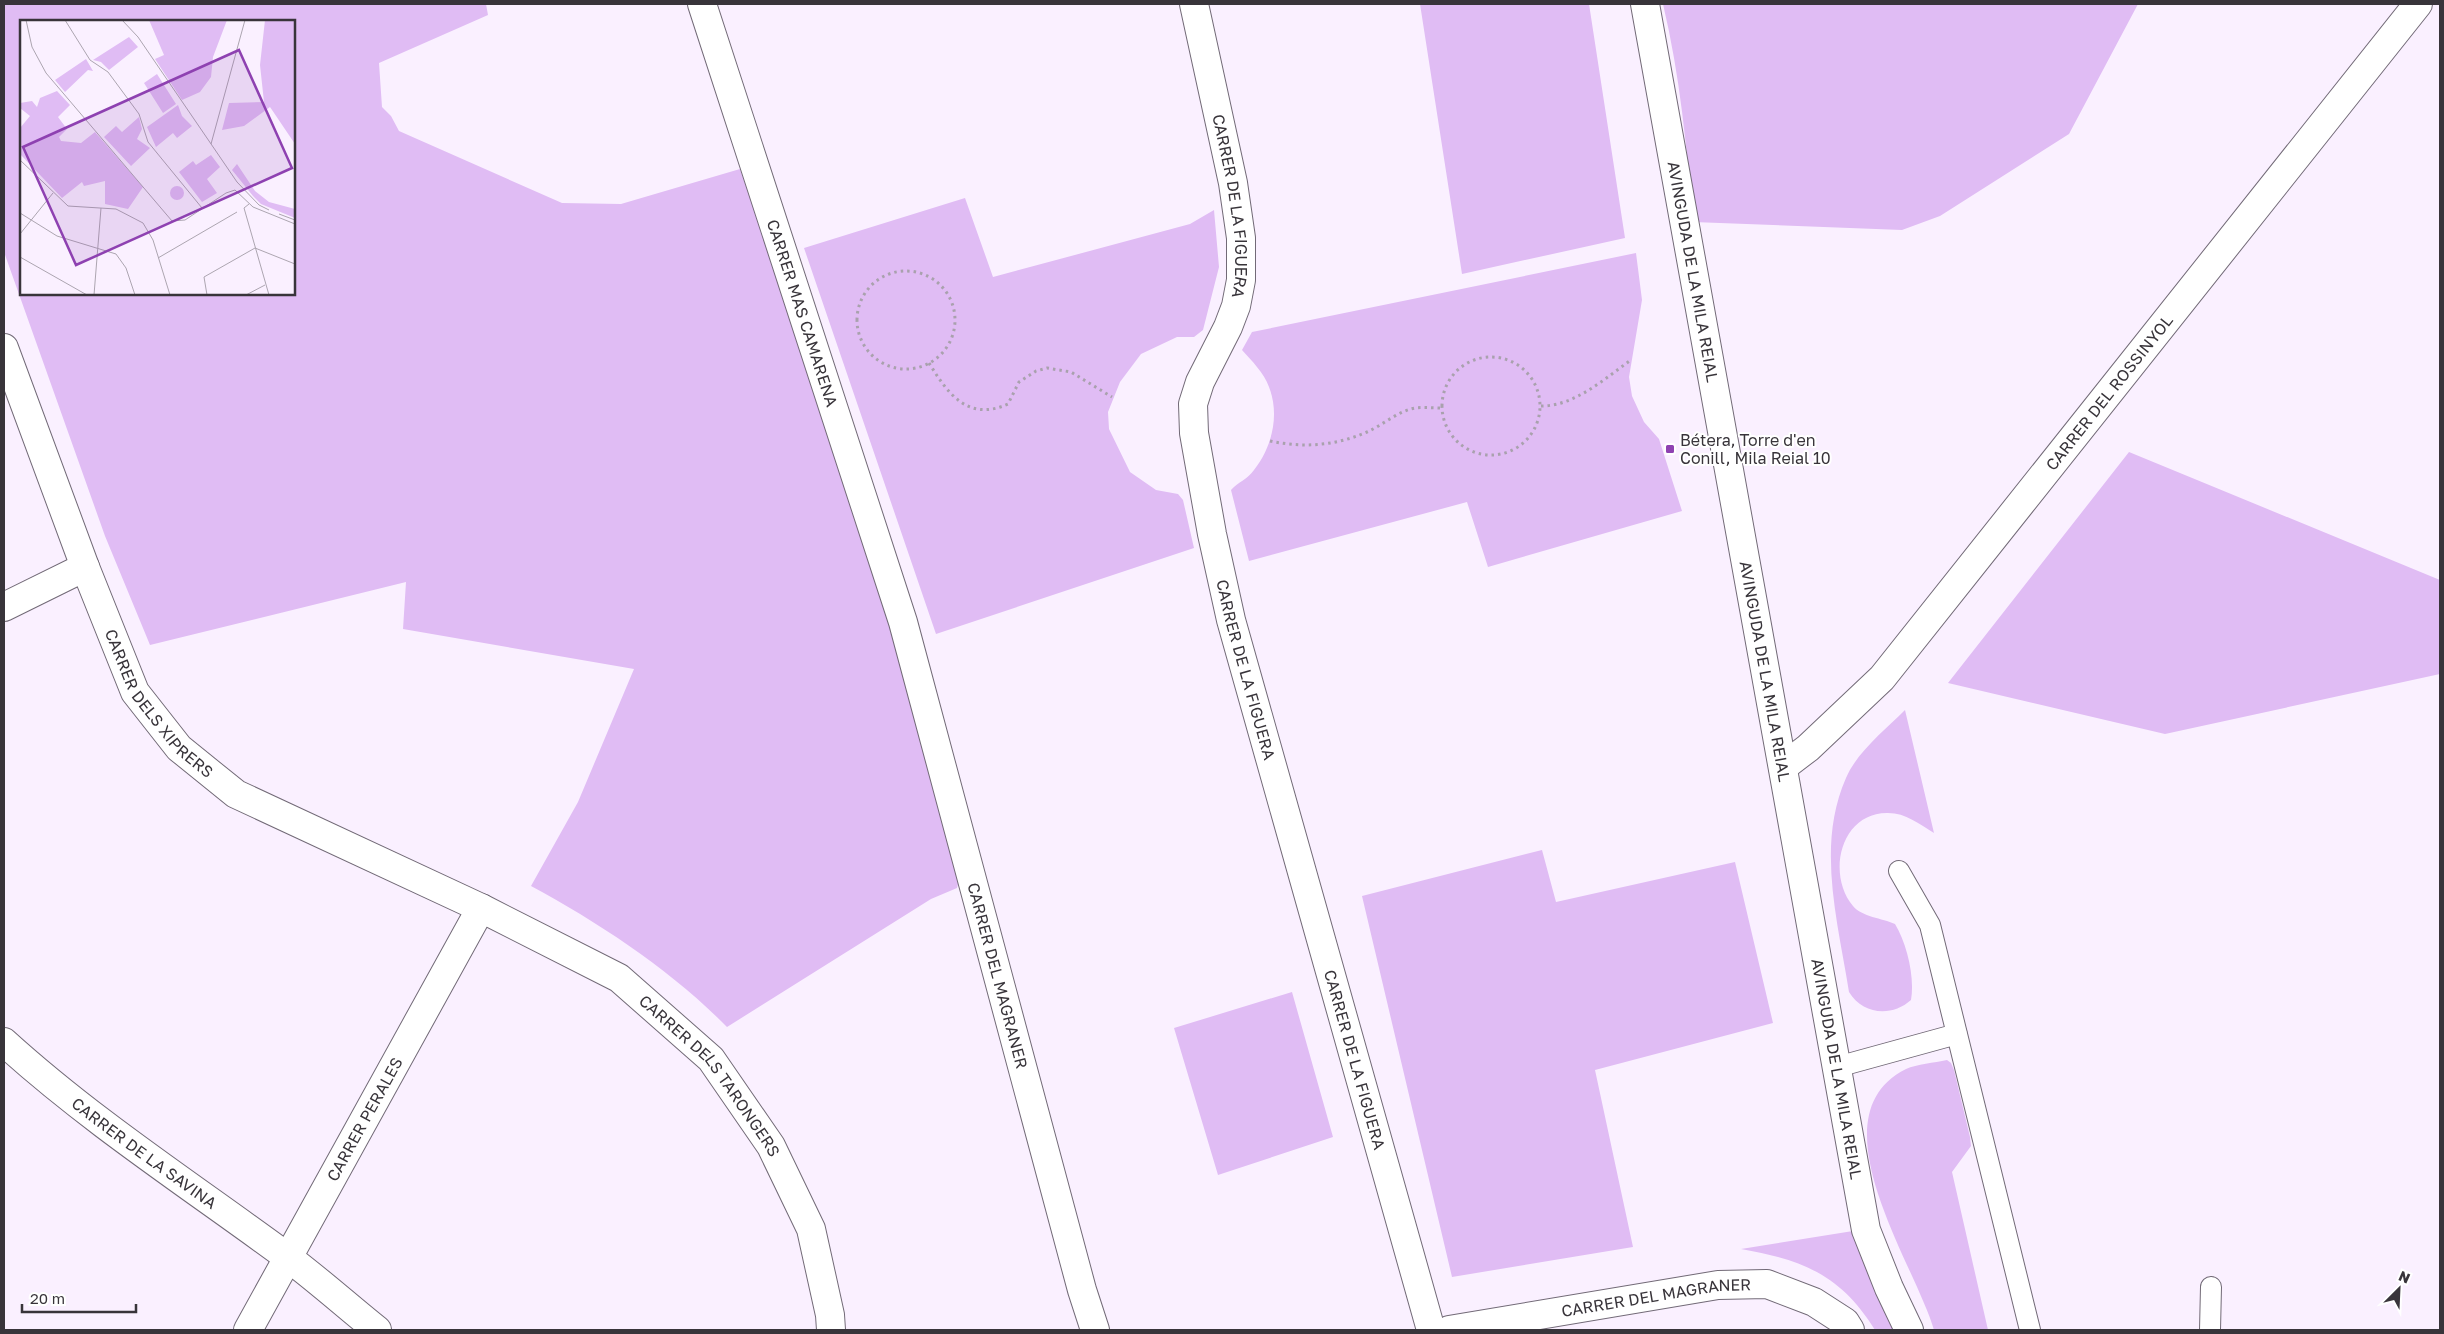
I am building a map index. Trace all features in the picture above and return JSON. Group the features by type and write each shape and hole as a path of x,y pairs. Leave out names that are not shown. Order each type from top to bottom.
{"street":[{"name":"CARRER MAS CAMARENA","path":"702,4 903,622"},
{"name":"CARRER DE LA FIGUERA","path":"1194,4 1233,183 1242,258 1241,280 1232,319 1200,382 1193,404 1194,433 1212,534 1234,629 1431,1330"},
{"name":"AVINGUDA DE LA MILA REIAL","path":"1645,4 1866,1230 1888,1288 1910,1330"},
{"name":"CARRER DEL ROSSINYOL","path":"1783,767 1808,748 1882,678 2418,4"},
{"name":"CARRER DELS XIPRERS","path":"4,348 85,566 135,692 179,748 236,794 481,908"},
{"path":"4,608 85,566"},
{"name":"CARRER DEL MAGRANER","path":"903,622 1082,1290 1096,1330"},
{"name":"CARRER PERALES","path":"248,1330 481,908"},
{"name":"CARRER DELS TARONGERS","path":"481,908 619,978 711,1059 771,1146 811,1230 830,1315 831,1330"},
{"name":"CARRER DE LA SAVINA","path":"4,1042 34,1069 138,1150 288,1258 378,1330"},
{"name":"CARRER DEL MAGRANER","path":"1449,1330 1718,1285 1767,1284 1814,1302 1845,1322 1850,1330"}],"lane":[{"path":"1899,872 1930,925 2030,1330"},
{"path":"1837,1067 1957,1034"},
{"path":"2210,1330 2211,1287"}],"path":[{"path":"903,272 919,273 934,279 945,291 953,304 955,319 953,335 946,348 929,363 922,367 906,369 891,367 876,359 864,347 858,331 858,314 862,298 872,284 886,276 903,272"},
{"path":"1495,356 1512,360 1526,370 1536,383 1541,406 1540,416 1534,431 1524,444 1510,452 1494,456 1478,453 1464,447 1452,436 1444,422 1442,408 1444,390 1451,376 1464,364 1479,357 1495,356"},
{"path":"1541,406 1555,406 1572,400 1631,360"},
{"path":"929,363 951,396 966,406 982,410 1008,404 1019,382 1036,371 1047,368 1071,372 1112,397"},
{"path":"1270,441 1301,446 1337,442 1368,432 1405,411 1414,408 1442,408"}],"shaded area":[{"path":"4,4 486,4 488,15 379,63 382,107 391,116 399,131 562,203 621,204 740,169 856,504 961,873 957,888 931,899 727,1027 683,986 634,949 583,916 531,886 578,802 634,669 403,629 406,582 150,645 105,536 4,252"},
{"path":"1420,4 1589,4 1625,238 1462,274"},
{"path":"1663,4 2138,4 2069,134 1940,216 1902,230 1693,222 1682,112"},
{"path":"965,198 993,277 1190,224 1214,210 1219,267 1203,330 1194,337 1177,337 1141,354 1120,382 1108,412 1109,429 1130,472 1156,490 1178,494 1183,500 1194,548 936,634 804,248"},
{"path":"1636,253 1642,300 1629,377 1632,396 1644,422 1659,439 1682,511 1488,567 1467,502 1249,561 1231,490 1252,473 1260,461 1270,441 1274,420 1272,398 1267,382 1242,350 1252,332"},
{"path":"2129,452 2440,580 2440,674 2165,734 1948,683"},
{"path":"1905,710 1934,833 1912,820 1895,813 1872,815 1859,823 1849,834 1843,847 1840,862 1840,878 1845,893 1853,906 1862,913 1895,924 1909,961 1912,981 1911,1000 1895,1009 1878,1011 1862,1005 1849,992 1832,884 1832,830 1837,804 1851,768 1872,742"},
{"path":"1542,850 1556,902 1735,862 1773,1023 1595,1070 1633,1247 1452,1277 1362,896"},
{"path":"1292,992 1333,1137 1218,1175 1174,1028"},
{"path":"1947,1060 1951,1063 1954,1070 1971,1146 1952,1172 1988,1330 1934,1330 1892,1231 1878,1192 1869,1155 1868,1120 1879,1091 1910,1067"},
{"path":"1853,1231 1894,1330 1875,1330 1862,1311 1848,1296 1834,1283 1818,1273 1783,1259 1741,1249"}],"place":[{"name":"Bétera, Torre d'en Conill, Mila Reial 10","path":"1670,449"}]}
